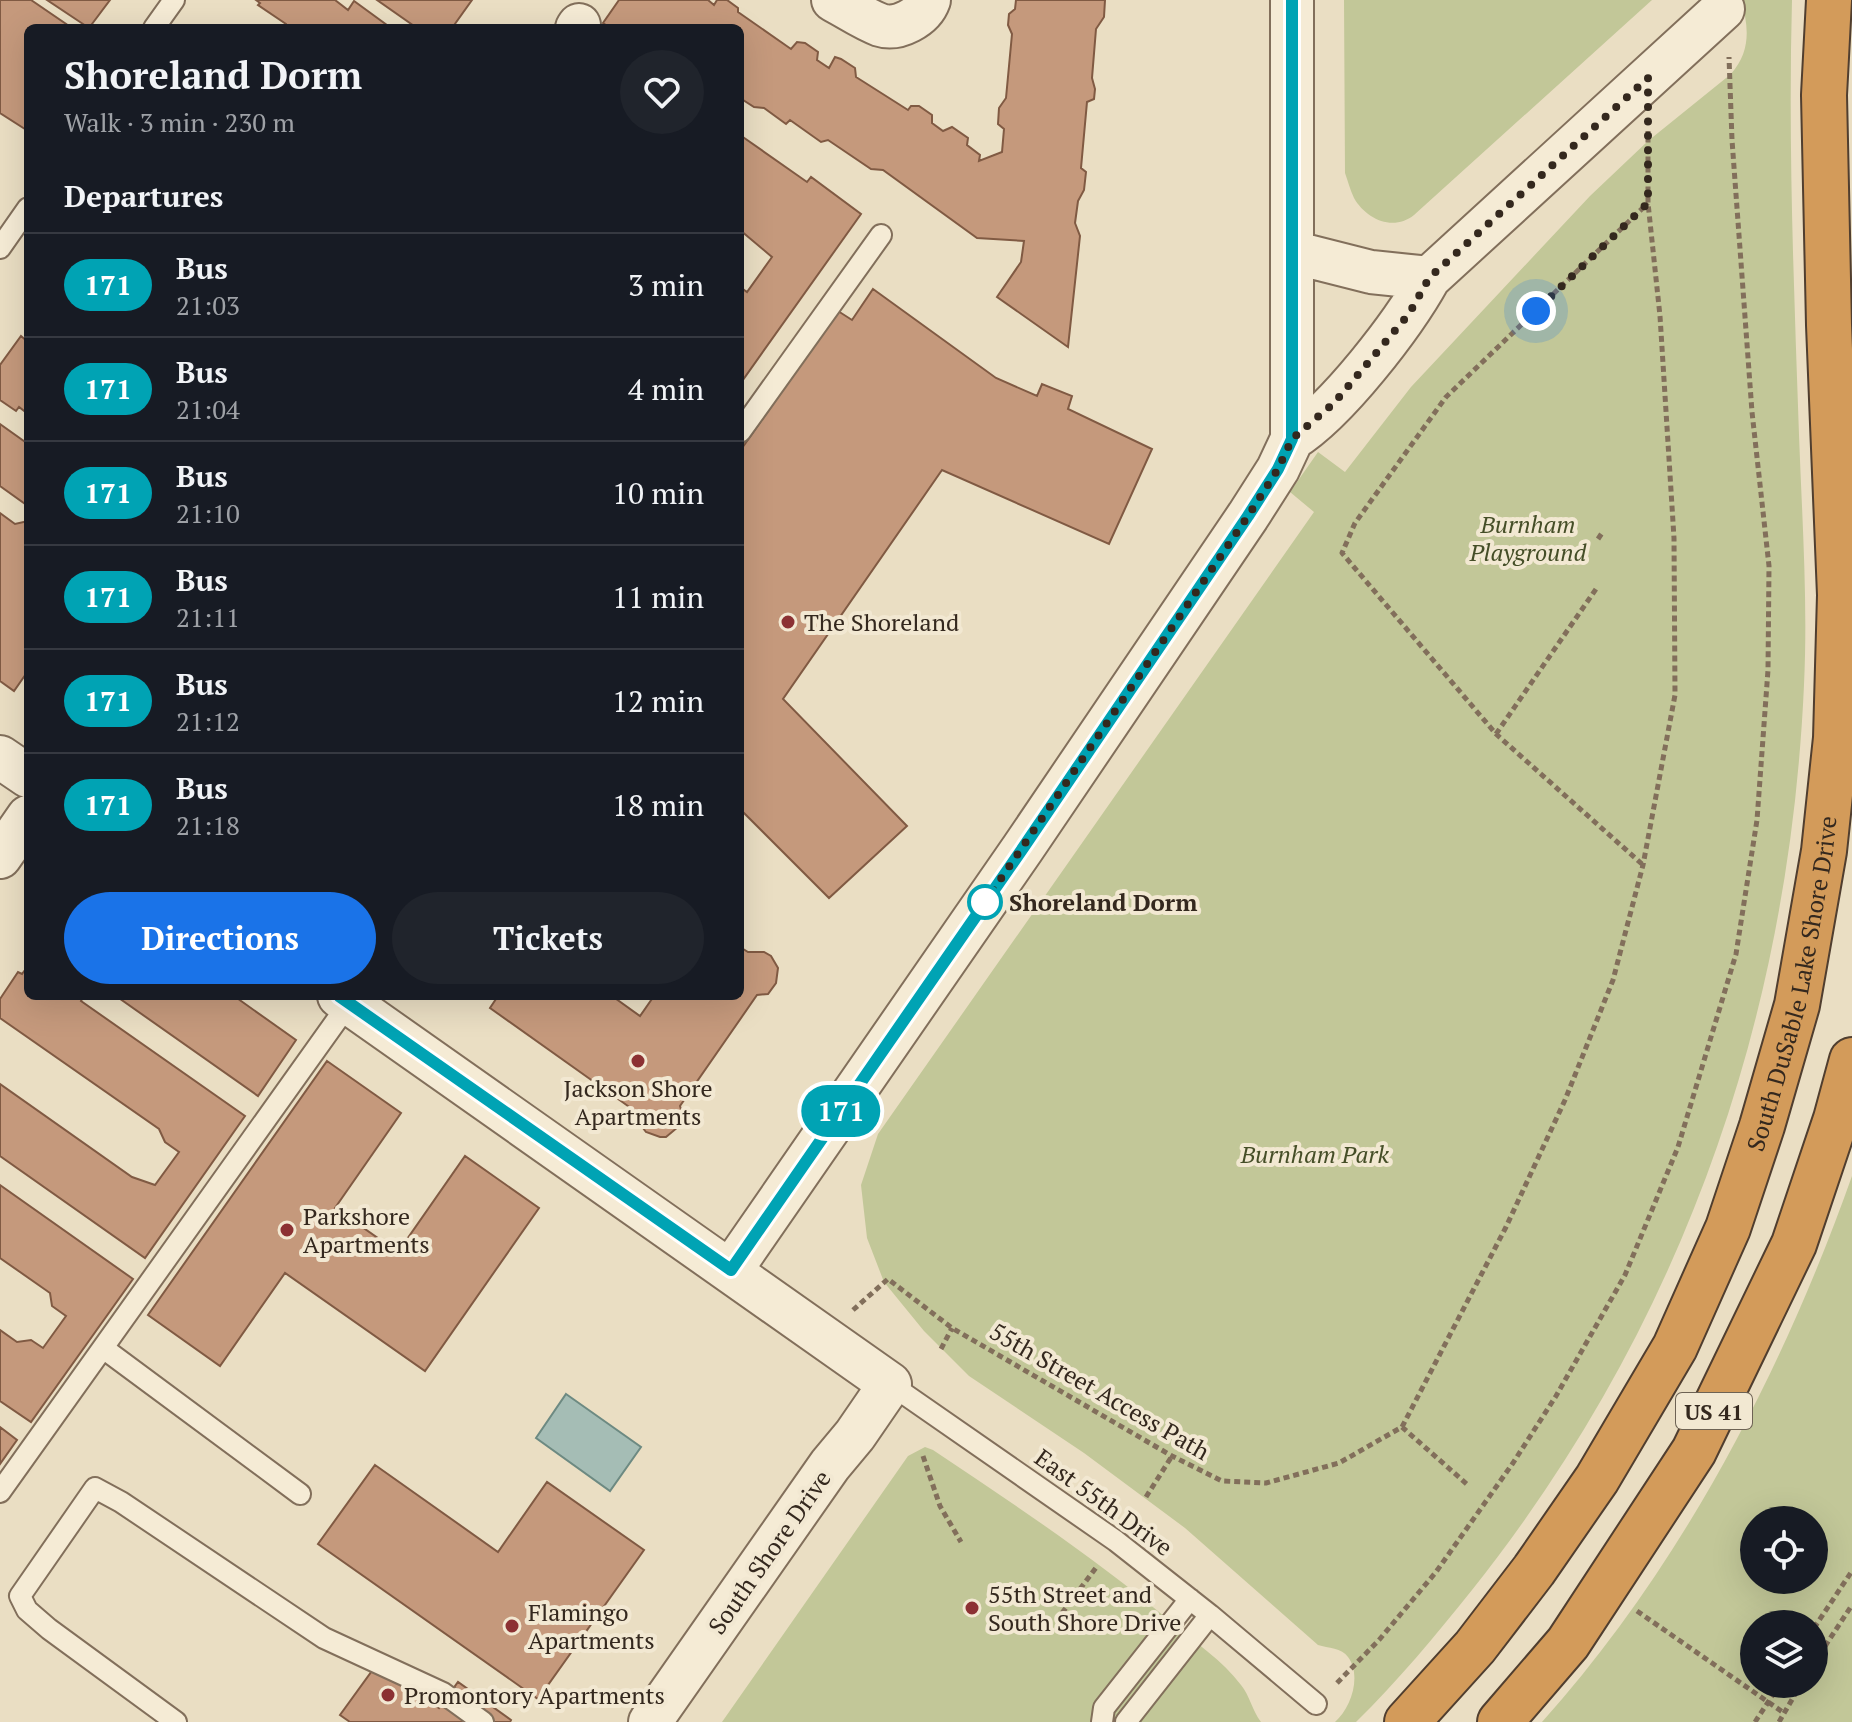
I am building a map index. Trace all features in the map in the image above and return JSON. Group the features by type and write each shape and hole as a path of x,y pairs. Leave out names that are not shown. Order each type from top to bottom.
{"highway":[{"name":"South DuSable Lake Shore Drive","path":"1407,1722 1475,1647 1534,1570 1597,1479 1675,1347 1728,1228 1797,1005 1824,851 1836,738 1840,595 1824,110 1829,0"},
{"name":"US 41","path":"1500,1722 1568,1643 1694,1451 1794,1244 1836,1119 1852,1060"}],"street":[{"path":"833,0 884,27 911,22 929,0"},
{"path":"1292,0 1292,439"},
{"path":"731,1270 1248,516 1278,469 1292,439 1334,403 1409,314 1429,278 1723,9"},
{"path":"1292,252 1371,272 1429,278"},
{"path":"0,757 24,773"},
{"path":"0,857 24,823"},
{"path":"344,1000 890,1384"},
{"name":"South Shore Drive","path":"650,1722 890,1384"}],"lane":[{"path":"157,24 174,0"},
{"path":"0,248 24,214"},
{"path":"744,426 881,235"},
{"path":"0,1492 344,1000"},
{"path":"103,1348 300,1494"},
{"name":"East 55th Drive","path":"890,1384 1116,1541 1316,1704"},
{"path":"176,1722 49,1629 27,1610 20,1596 95,1488 121,1502 324,1638 443,1693 483,1722"},
{"path":"1102,1722 1104,1708 1190,1599"},
{"path":"1126,1722 1210,1615"}],"path":[{"path":"1316,1704 1379,1640 1436,1572 1556,1396 1625,1275 1678,1147 1736,954 1757,820 1768,670 1769,566 1752,412 1732,140 1731,74 1723,9"},
{"path":"1469,1486 1402,1427 1506,1227 1565,1100 1613,980 1643,865 1675,695 1674,538 1660,316 1648,203 1648,78"},
{"path":"1643,865 1496,734 1342,553 1355,523 1446,397 1648,203"},
{"path":"1496,734 1596,589"},
{"name":"55th Street Access Path","path":"888,1279 952,1328 1172,1456 1222,1481 1266,1483 1339,1463 1402,1427"},
{"path":"941,1349 952,1328"},
{"path":"923,1456 940,1506 961,1542"},
{"path":"1146,1497 1172,1456"},
{"path":"1062,1613 1099,1564"},
{"path":"1826,1610 1852,1571"},
{"path":"1828,1642 1852,1605"},
{"path":"1637,1611 1784,1713"},
{"path":"1755,1722 1771,1698"},
{"path":"1779,1722 1793,1698"}],"green space":[{"path":"1344,0 1652,0 1414,215 1389,223 1365,212 1353,195 1345,173"},
{"name":"Burnham Park","path":"1741,0 1792,0 1792,218 1804,560 1804,685 1794,809 1775,931 1747,1049 1711,1164 1665,1276 1610,1385 1546,1489 1472,1590 1356,1722 1335,1722 1346,1709 1353,1691 1354,1673 1348,1657 1339,1650 1318,1645 1185,1528 1084,1453 969,1376 924,1331 884,1282 867,1238 861,1185 878,1134 1314,512 1290,492 1318,452 1345,472 1411,387 1590,196 1648,141 1731,74 1745,48 1746,20"},
{"path":"1852,1176 1852,1722 1542,1722 1639,1599 1683,1533 1760,1394 1794,1322"},
{"path":"925,1447 1025,1512 1144,1599 1226,1668 1247,1694 1261,1722 722,1722 908,1456"}],"water":[{"path":"566,1394 641,1447 610,1491 536,1438"}],"building":[{"path":"0,0 31,0 66,24 24,24 24,128 0,113"},
{"path":"47,0 110,0 92,24 83,24"},
{"path":"256,0 335,0 348,10 354,1 386,24 286,24 258,5 260,3"},
{"path":"377,0 472,0 455,24 411,24"},
{"path":"619,0 708,0 714,5 717,0 727,0 738,8 738,12 791,49 797,42 805,43 818,52 817,60 829,68 835,57 841,59 855,68 856,77 908,110 911,106 919,106 932,115 932,123 943,131 952,127 968,138 967,145 980,155 979,161 1002,152 1004,129 998,124 999,108 1006,98 1012,34 1008,25 1009,14 1015,9 1016,0 1105,0 1104,17 1096,29 1092,78 1094,99 1087,102 1081,168 1086,172 1075,223 1080,236 1068,347 997,297 1021,262 1024,241 977,238 883,170 871,169 828,140 821,142 790,120 786,124 764,108 754,107 744,101 744,24 603,23"},
{"path":"744,138 807,182 811,177 861,214 744,378 744,290 747,292 772,257 744,233"},
{"name":"The Shoreland","path":"873,289 996,378 1037,396 1042,384 1072,396 1068,409 1152,449 1109,544 942,470 783,699 907,826 829,898 744,813 744,445 838,311 852,320"},
{"path":"21,336 24,339 24,411 19,407 16,411 0,400 0,365"},
{"path":"0,424 24,441 24,503 0,486"},
{"path":"0,513 15,524 24,522 24,677 14,691 0,681"},
{"name":"Jackson Shore Apartments","path":"744,950 764,952 771,956 778,968 776,983 768,994 757,995 680,1106 682,1113 678,1127 666,1137 646,1132 637,1120 635,1111 490,1008 495,1000 618,1000 640,1016 651,1000 744,1000"},
{"path":"24,971 24,1000 82,1000 245,1116 145,1258 0,1156 0,1084 132,1177 155,1185 179,1152 165,1142 159,1129 0,1018 0,999 18,972 22,974"},
{"path":"122,1000 240,1000 296,1040 258,1096"},
{"name":"Parkshore Apartments","path":"327,1061 401,1113 335,1208 398,1252 465,1156 539,1208 425,1371 285,1273 220,1366 148,1315"},
{"path":"0,1185 133,1279 31,1422 0,1401 0,1330 17,1342 31,1340 43,1348 66,1316 52,1306 50,1293 0,1258"},
{"path":"0,1427 17,1440 0,1464"},
{"name":"Flamingo Apartments","path":"375,1465 498,1552 547,1482 644,1550 538,1699 318,1544"},
{"name":"Promontory Apartments","path":"377,1664 439,1708 458,1682 511,1720 350,1722 340,1715"}],"bus line":[{"name":"171","path":"345,1000 731,1270 1023,848 1248,516 1285,456 1292,439 1292,0"}],"place":[{"name":"The Shoreland","path":"788,622"},
{"name":"Shoreland Dorm","path":"985,902"},
{"name":"Jackson Shore Apartments","path":"638,1061"},
{"name":"Parkshore Apartments","path":"287,1230"},
{"name":"55th Street and South Shore Drive","path":"972,1608"},
{"name":"Flamingo Apartments","path":"512,1626"},
{"name":"Promontory Apartments","path":"388,1695"}],"route":[{"path":"985,902 1248,516 1278,469 1292,439 1334,403 1409,314 1429,278 1648,78 1648,203 1536,311"}],"park label":[{"name":"Burnham Playground","path":"1528,538"}]}
